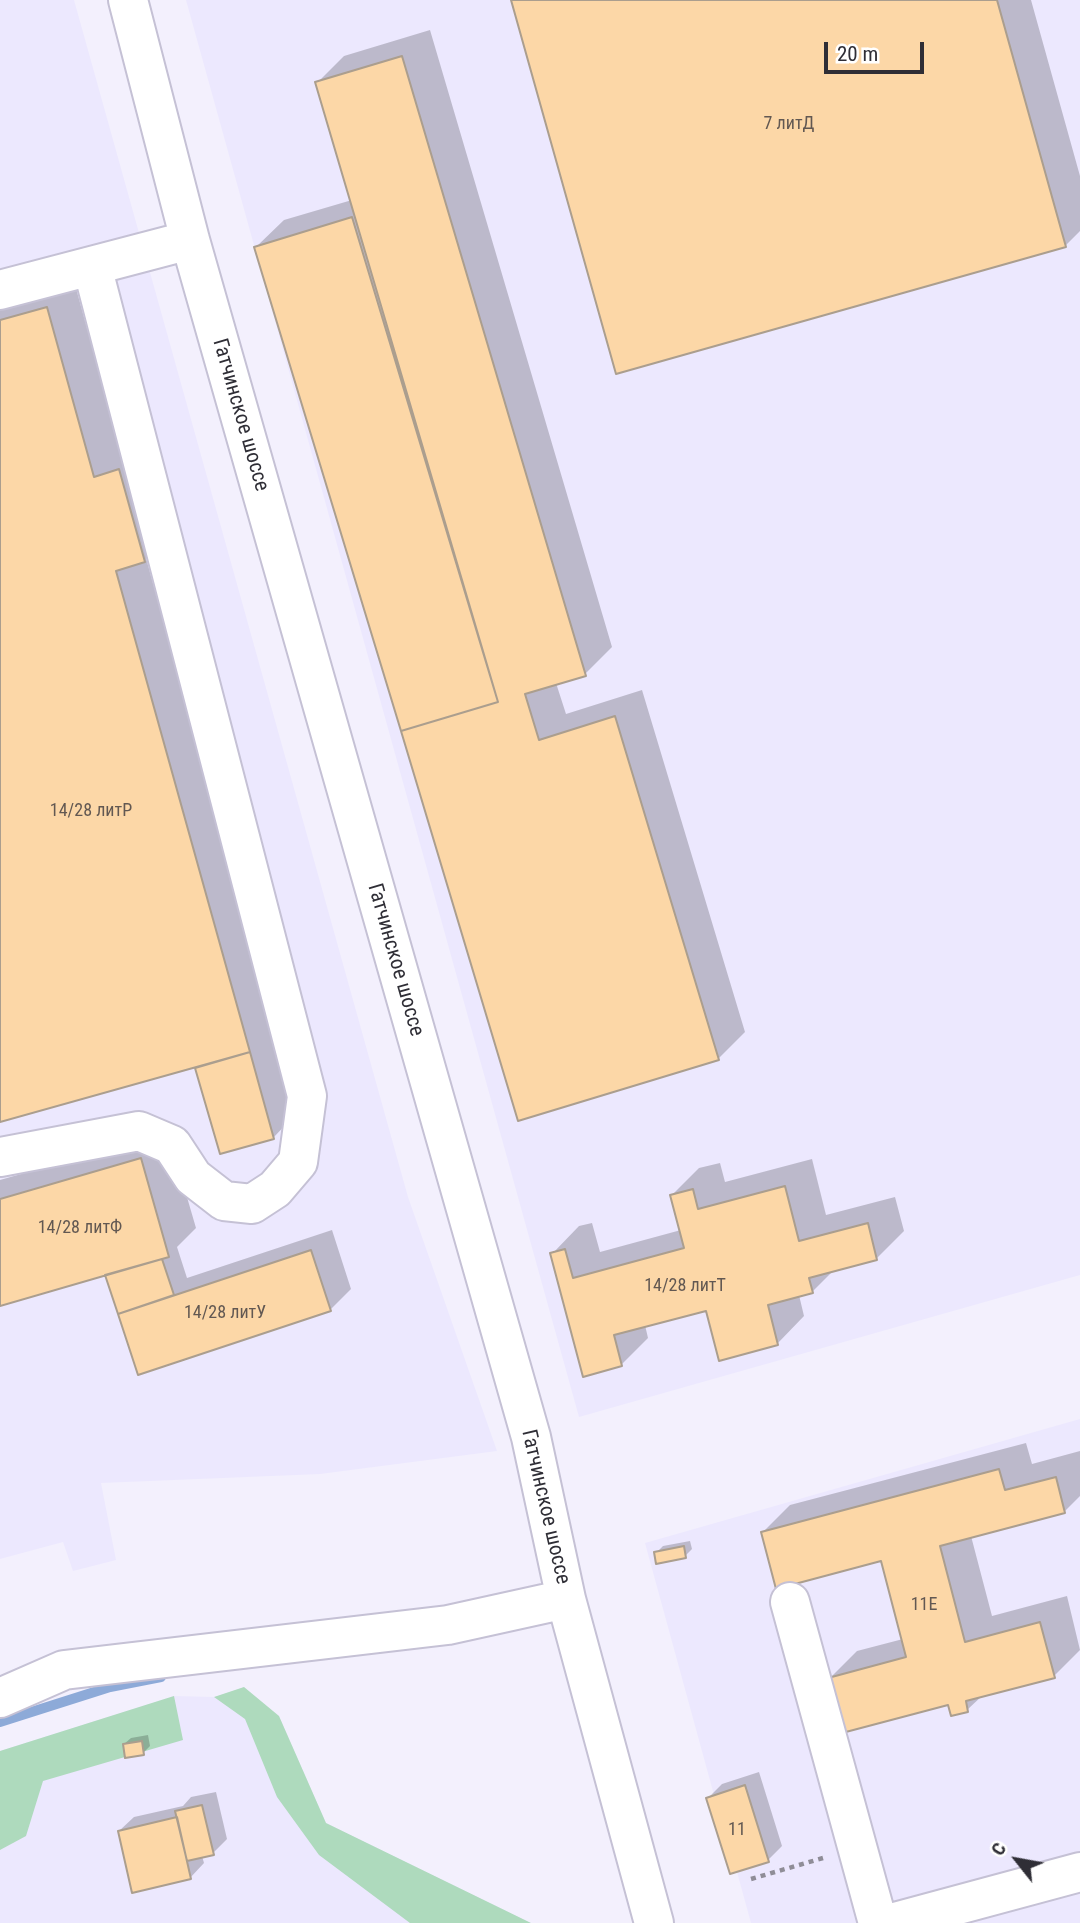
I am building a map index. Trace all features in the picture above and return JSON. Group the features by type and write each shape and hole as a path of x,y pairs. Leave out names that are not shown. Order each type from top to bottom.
{"street":[{"name":"Гатчинское шоссе","path":"128,0 190,240 531,1437 566,1599 654,1923"},
{"path":"0,290 190,240"},
{"path":"0,1157 139,1132 172,1145 193,1177 224,1201 252,1204 275,1189 298,1162 307,1096 92,266"},
{"path":"0,1698 64,1670 448,1625 566,1599"},
{"path":"790,1602 878,1923"},
{"path":"891,1923 930,1918 1080,1872"}],"path":[{"path":"751,1879 857,1848"}],"shaded area":[{"path":"0,0 74,0 408,1197 497,1451 320,1474 101,1483 116,1560 73,1571 63,1542 0,1559"},
{"path":"186,0 1080,0 1080,1275 579,1417"},
{"path":"1080,1419 1080,1923 751,1923 737,1872 730,1874 706,1798 714,1795 645,1543"},
{"path":"244,1687 279,1716 326,1823 531,1923 0,1923 0,1751 174,1696 214,1697"}],"green space":[{"path":"244,1687 279,1716 326,1823 531,1923 410,1923 319,1855 277,1797 245,1719 214,1697"},
{"path":"174,1696 183,1740 43,1781 26,1836 0,1850 0,1751"}],"building":[{"path":"511,0 997,0 1066,247 616,374"},
{"path":"402,56 586,676 525,694 539,740 615,716 719,1060 518,1121 401,731 498,702 315,82"},
{"path":"352,217 498,702 401,731 254,247"},
{"path":"47,307 94,477 119,469 145,562 116,571 250,1052 0,1122 0,320"},
{"path":"250,1052 274,1139 220,1154 195,1068"},
{"path":"141,1158 169,1257 0,1306 0,1199"},
{"path":"785,1186 799,1241 868,1223 877,1260 809,1278 813,1293 768,1305 778,1345 719,1361 706,1311 614,1335 622,1366 583,1377 550,1253 565,1249 573,1278 684,1248 670,1195 693,1189 698,1209"},
{"path":"311,1250 331,1311 138,1375 118,1314"},
{"path":"162,1259 174,1295 118,1314 105,1275"},
{"path":"999,1469 1005,1490 1056,1477 1065,1513 940,1546 965,1642 1040,1622 1055,1678 966,1701 968,1712 951,1716 948,1705 842,1733 828,1678 906,1657 881,1561 776,1589 761,1532"},
{"path":"684,1546 686,1558 656,1564 654,1552"},
{"path":"142,1741 144,1755 125,1758 123,1744"},
{"path":"745,1785 769,1862 730,1874 706,1798"},
{"path":"202,1805 214,1855 187,1861 175,1811"},
{"path":"177,1817 191,1879 132,1893 118,1831"}],"waterway":[{"path":"0,1722 110,1687 161,1677"}]}
